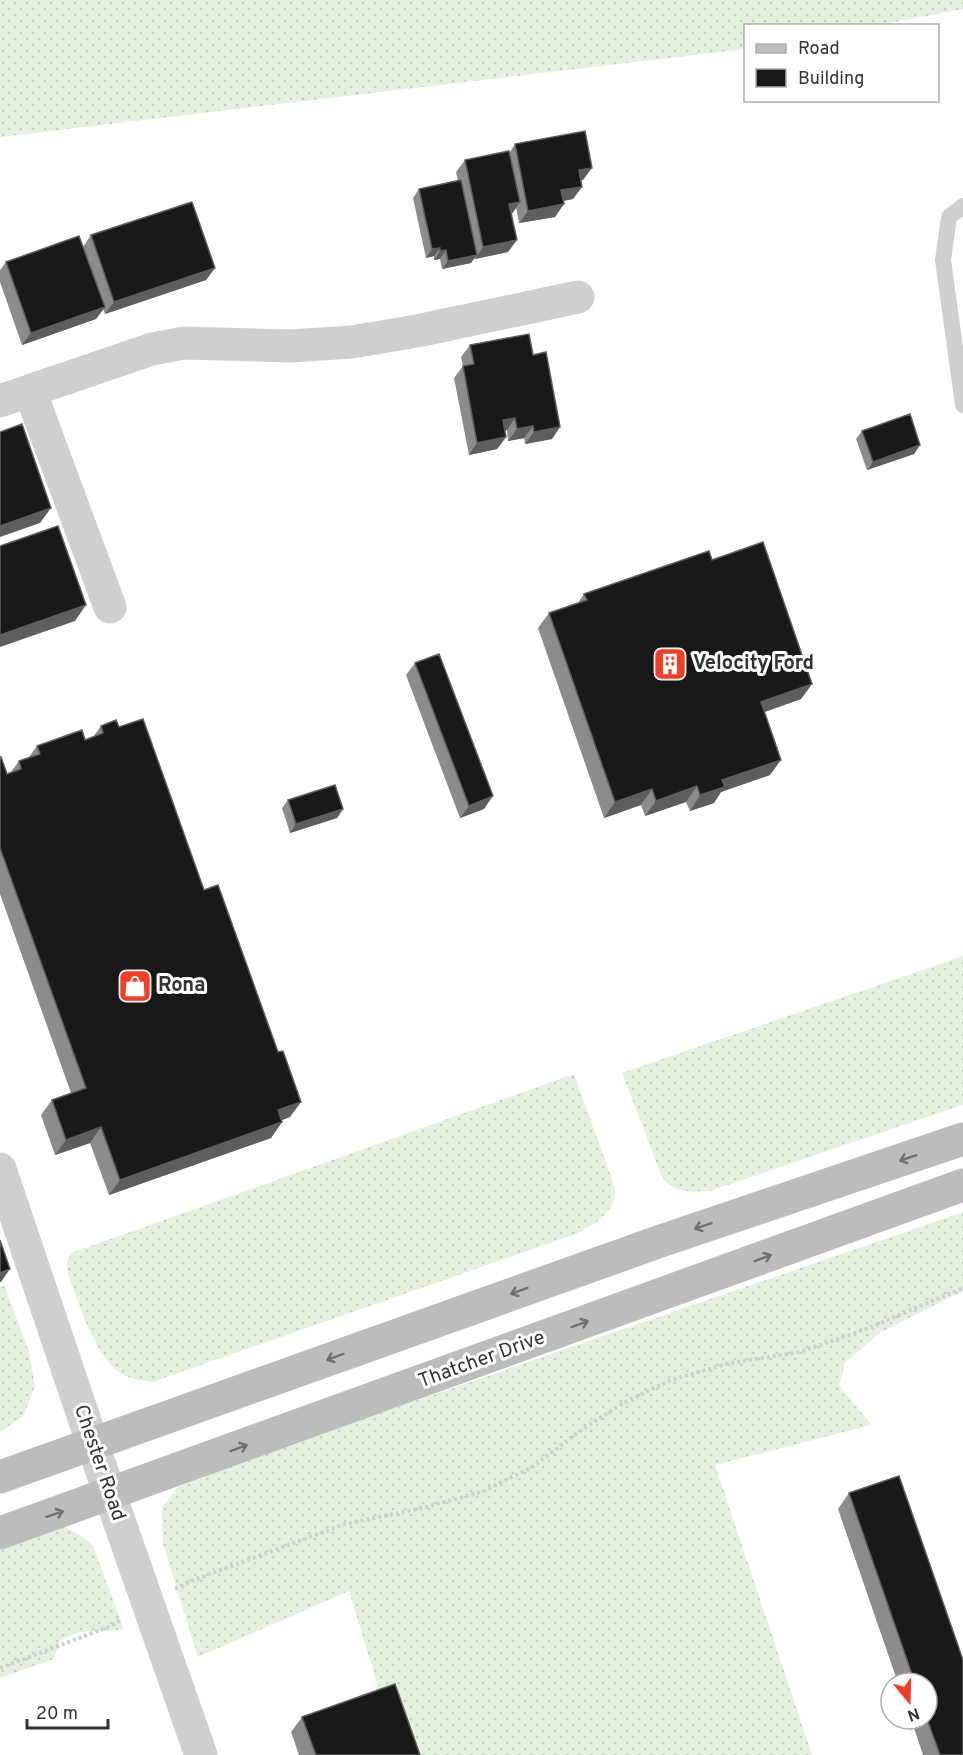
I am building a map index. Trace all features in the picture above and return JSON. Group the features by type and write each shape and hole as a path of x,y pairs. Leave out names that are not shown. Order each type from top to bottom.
{"main road":[{"path":"0,1477 658,1242 963,1139"},
{"name":"Thatcher Drive","path":"0,1533 963,1185"}],"street":[{"path":"0,401 152,349 184,343 290,346 352,342 417,331 578,297"},
{"path":"30,391 110,607"},
{"name":"Chester Road","path":"0,1169 201,1755"}],"lane":[{"path":"963,206 949,217 942,260 963,405"}],"path":[{"path":"0,1668 111,1626 147,1602 191,1581 345,1524 414,1510 482,1492 534,1466 577,1433 623,1403 671,1380 730,1363 800,1352 866,1329 963,1288"}],"green space":[{"path":"0,0 963,0 963,9 885,24 744,24 744,49 0,137"},
{"path":"963,956 963,1105 710,1191 678,1189 662,1177 622,1073"},
{"path":"574,1074 615,1192 614,1201 606,1213 582,1231 152,1382 131,1378 120,1373 111,1365 95,1342 68,1275 67,1263 71,1253"},
{"path":"963,1212 963,1291 881,1332 845,1363 839,1385 871,1425 715,1465 812,1755 385,1755 372,1719 377,1683 349,1591 198,1657 163,1544 162,1508 177,1488 200,1475"},
{"path":"4,1285 29,1352 35,1387 23,1416 0,1432 0,1287"},
{"path":"64,1527 79,1534 93,1546 124,1629 84,1631 69,1636 59,1641 54,1659 0,1678 0,1540"}],"building":[{"path":"585,131 592,168 579,170 582,187 561,190 564,204 528,211 515,144"},
{"path":"509,151 520,202 509,204 517,240 483,247 465,160"},
{"path":"461,180 477,255 448,261 446,250 432,249 419,189"},
{"path":"192,202 215,268 114,302 91,235"},
{"path":"79,236 105,307 31,333 6,262"},
{"path":"529,334 533,355 546,352 560,427 534,432 533,426 517,429 515,418 503,420 506,437 477,443 463,366 474,364 470,345"},
{"path":"910,414 920,445 873,462 862,431"},
{"path":"22,424 51,508 0,526 0,432"},
{"path":"58,526 86,605 0,635 0,546"},
{"name":"Velocity Ford","path":"763,542 812,684 761,702 781,760 722,780 725,787 700,795 697,786 656,801 652,789 615,802 549,613 587,600 584,594 709,551 712,560"},
{"path":"439,654 493,796 469,806 415,663"},
{"name":"Rona","path":"143,719 204,890 218,885 278,1052 283,1051 301,1102 278,1110 282,1122 120,1180 101,1127 66,1140 52,1100 86,1088 0,848 0,757 7,774 21,769 19,761 40,754 37,746 82,730 85,740 103,733 101,726 116,720 119,727"},
{"path":"335,785 343,809 296,824 288,800"},
{"path":"0,1240 10,1269 0,1273"},
{"path":"899,1476 963,1660 963,1755 940,1755 931,1731 939,1731 939,1671 911,1671 849,1493"},
{"path":"395,1684 420,1755 316,1755 302,1717"}],"place":[{"name":"Velocity Ford","path":"670,664"},
{"name":"Rona","path":"135,986"}]}
